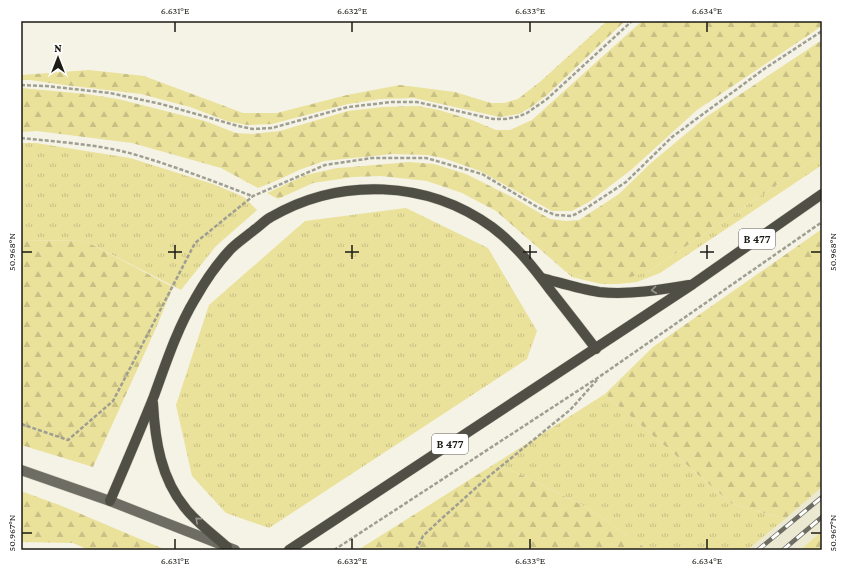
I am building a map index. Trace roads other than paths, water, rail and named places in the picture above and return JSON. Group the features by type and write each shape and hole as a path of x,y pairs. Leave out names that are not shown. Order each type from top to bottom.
{"main road":[{"path":"110,501 181,326 195,298 229,251 270,218 298,204 324,194 352,189 383,189 412,193 441,200 469,212 492,227 514,246 542,278 596,349"},
{"name":"B 477","path":"289,550 596,349 693,284 822,194"},
{"path":"542,278 576,288 629,293 693,284"},
{"path":"152,399 154,432 161,462 174,490 186,510 231,548"},
{"path":"21,470 110,501 231,548"}],"railway":[{"path":"758,550 822,497"},
{"path":"783,550 822,517"}]}
